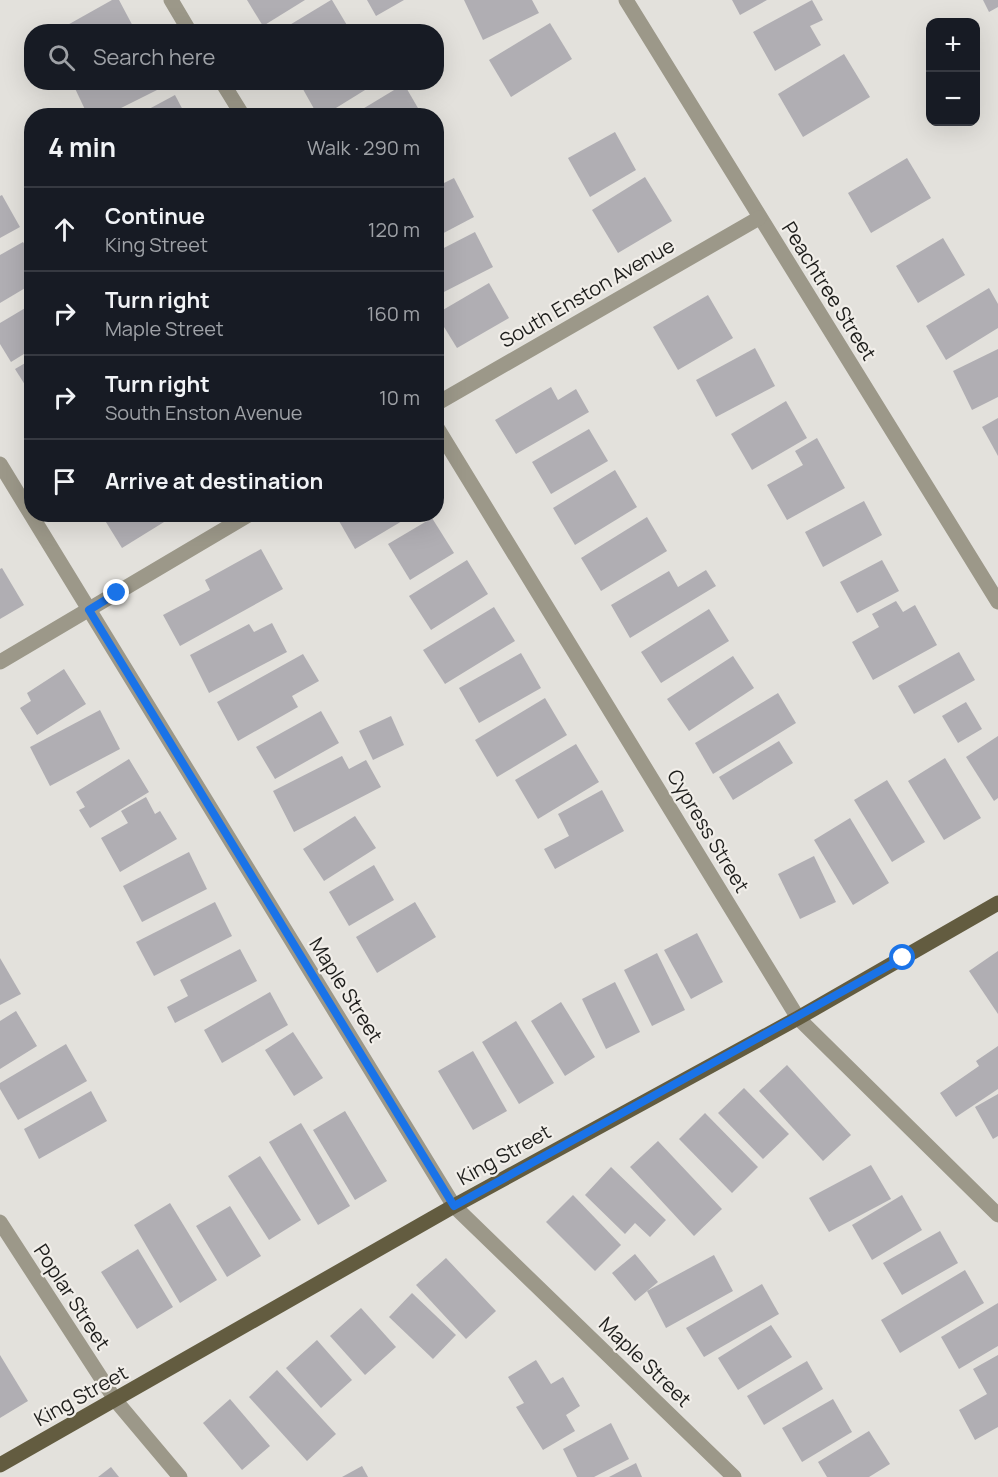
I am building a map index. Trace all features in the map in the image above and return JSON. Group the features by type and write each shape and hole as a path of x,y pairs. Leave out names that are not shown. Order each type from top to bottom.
{"main road":[{"name":"King Street","path":"0,1465 116,1401 454,1206 798,1018 998,903"}],"street":[{"path":"171,0 185,24"},
{"name":"Peachtree Street","path":"626,0 998,602"},
{"path":"227,90 238,108"},
{"name":"South Enston Avenue","path":"444,399 759,218"},
{"name":"Cypress Street","path":"444,439 798,1018 998,1215"},
{"name":"Maple Street","path":"0,464 24,503"},
{"name":"Maple Street","path":"35,522 454,1206 734,1477"},
{"path":"0,662 237,522"},
{"name":"Poplar Street","path":"0,1222 116,1401 180,1477"}],"building":[{"path":"112,0 119,0 132,24 69,24"},
{"path":"247,0 305,0 266,24 262,24"},
{"path":"331,0 346,24 291,24"},
{"path":"367,0 404,0 376,16"},
{"path":"464,0 532,0 539,13 483,40"},
{"path":"732,0 767,0 740,15"},
{"path":"812,0 823,20 810,26 821,45 775,71 753,32"},
{"path":"983,0 998,0 998,7 989,12"},
{"path":"550,23 572,59 511,97 489,60"},
{"path":"844,54 870,97 803,137 778,94"},
{"path":"76,90 157,90 121,108 84,108"},
{"path":"303,90 365,90 336,108 314,108"},
{"path":"394,90 407,90 418,108 364,108"},
{"path":"175,95 182,108 151,108"},
{"path":"615,132 636,170 590,197 568,158"},
{"path":"907,158 931,198 871,233 848,193"},
{"path":"645,177 672,221 618,253 592,210"},
{"path":"454,178 474,217 444,233 444,183"},
{"path":"2,195 20,227 0,238 0,196"},
{"path":"475,232 493,267 444,292 444,248"},
{"path":"943,238 965,275 918,303 896,266"},
{"path":"23,242 24,244 24,289 0,303 0,255"},
{"path":"489,283 509,318 457,348 444,327 444,309"},
{"path":"989,288 998,304 998,328 946,360 926,326"},
{"path":"708,295 733,338 678,370 653,327"},
{"path":"24,309 24,354 11,362 0,344 0,323"},
{"path":"755,348 775,386 716,417 696,380"},
{"path":"998,349 998,397 972,410 953,371"},
{"path":"24,364 24,383 15,369"},
{"path":"551,387 558,400 576,389 589,412 516,454 495,420"},
{"path":"786,401 807,438 752,470 731,434"},
{"path":"998,418 998,456 982,427"},
{"path":"589,429 608,461 551,494 532,462"},
{"path":"817,438 845,488 787,520 767,485 803,465 795,451"},
{"path":"615,470 637,507 575,545 553,508"},
{"path":"864,501 882,535 823,567 805,532"},
{"path":"647,517 667,551 601,591 581,558"},
{"path":"106,522 164,522 122,548"},
{"path":"340,522 401,522 355,549"},
{"path":"425,522 435,522 454,553 410,580 388,544"},
{"path":"261,549 283,589 180,646 163,615 210,590 205,580"},
{"path":"467,560 488,594 431,630 409,596"},
{"path":"882,560 899,591 857,613 840,582"},
{"path":"2,568 24,605 0,619 0,569"},
{"path":"706,570 716,586 630,638 611,605 669,571 678,587"},
{"path":"896,601 903,612 915,605 937,645 873,680 852,642 879,627 872,614"},
{"path":"494,607 515,641 445,684 423,650"},
{"path":"709,609 729,641 661,683 641,652"},
{"path":"272,623 287,652 209,693 190,655 249,624 254,632"},
{"path":"959,652 975,680 914,714 898,686"},
{"path":"521,653 541,688 479,723 459,688"},
{"path":"303,654 319,681 292,696 298,707 238,741 217,702"},
{"path":"733,656 754,688 689,731 667,699"},
{"path":"64,669 86,704 37,735 20,708 31,701 27,693"},
{"path":"778,693 796,723 713,774 695,743"},
{"path":"545,698 567,735 497,777 475,740"},
{"path":"966,702 982,729 958,743 942,716"},
{"path":"100,710 120,749 50,786 30,747"},
{"path":"321,711 339,743 275,779 256,747"},
{"path":"391,716 404,745 373,760 359,731"},
{"path":"998,736 998,798 994,801 966,757"},
{"path":"779,741 793,763 733,800 719,777"},
{"path":"576,744 599,782 538,819 515,780"},
{"path":"342,756 349,769 366,760 381,787 294,832 273,791"},
{"path":"945,758 981,818 944,840 908,781"},
{"path":"129,759 149,792 90,828 79,810 85,807 76,792"},
{"path":"887,780 925,842 892,862 854,800"},
{"path":"602,790 624,831 555,869 544,849 569,836 558,814"},
{"path":"146,797 155,814 160,811 177,839 120,872 101,838 128,823 121,811"},
{"path":"355,816 376,848 324,881 303,849"},
{"path":"850,818 889,883 853,905 814,840"},
{"path":"189,852 207,889 142,922 123,886"},
{"path":"814,856 836,902 800,919 778,874"},
{"path":"374,865 394,900 349,926 329,892"},
{"path":"215,902 232,936 154,976 136,942"},
{"path":"415,902 436,937 377,973 356,937"},
{"path":"697,933 723,982 691,999 664,950"},
{"path":"240,949 257,981 175,1023 167,1007 188,996 180,980"},
{"path":"998,951 998,1014 969,971"},
{"path":"657,953 685,1010 652,1026 624,970"},
{"path":"0,958 21,994 0,1005"},
{"path":"615,982 640,1032 606,1049 582,999"},
{"path":"270,992 288,1025 222,1063 204,1030"},
{"path":"561,1002 595,1057 565,1076 531,1021"},
{"path":"16,1011 37,1046 0,1069 0,1021"},
{"path":"516,1021 554,1083 519,1104 482,1042"},
{"path":"293,1032 323,1078 294,1096 265,1050"},
{"path":"66,1044 87,1081 18,1120 0,1089 0,1083"},
{"path":"998,1046 998,1089 956,1117 940,1093 979,1066 976,1061"},
{"path":"473,1051 507,1111 473,1130 438,1071"},
{"path":"787,1065 851,1135 823,1161 759,1091"},
{"path":"744,1088 789,1134 763,1159 718,1113"},
{"path":"91,1091 107,1121 39,1159 24,1129"},
{"path":"998,1094 998,1136 993,1139 975,1107"},
{"path":"345,1111 387,1181 355,1200 313,1130"},
{"path":"705,1113 758,1167 732,1193 679,1139"},
{"path":"301,1123 350,1206 318,1225 269,1142"},
{"path":"658,1141 722,1209 694,1236 630,1167"},
{"path":"260,1156 301,1220 269,1240 228,1176"},
{"path":"871,1165 891,1199 829,1232 809,1198"},
{"path":"611,1167 666,1220 650,1237 635,1223 625,1234 585,1195"},
{"path":"573,1195 621,1245 595,1271 546,1222"},
{"path":"902,1195 922,1230 872,1260 852,1225"},
{"path":"170,1203 217,1280 180,1303 134,1225"},
{"path":"230,1206 261,1256 227,1277 196,1226"},
{"path":"940,1231 958,1263 902,1295 883,1263"},
{"path":"138,1249 173,1307 137,1329 101,1272"},
{"path":"635,1254 658,1282 635,1301 612,1273"},
{"path":"714,1255 733,1291 666,1328 647,1291"},
{"path":"446,1258 496,1311 466,1339 416,1285"},
{"path":"965,1270 984,1303 900,1353 881,1320"},
{"path":"762,1284 779,1314 704,1357 686,1328"},
{"path":"412,1293 456,1335 433,1359 389,1317"},
{"path":"998,1303 998,1346 959,1369 941,1337"},
{"path":"361,1308 396,1347 365,1375 330,1336"},
{"path":"771,1325 792,1357 738,1390 718,1358"},
{"path":"317,1340 352,1380 321,1408 286,1368"},
{"path":"0,1355 28,1401 0,1418"},
{"path":"998,1355 998,1427 975,1440 959,1410 987,1394 973,1369"},
{"path":"536,1360 551,1384 563,1377 580,1406 566,1415 575,1431 543,1450 516,1407 524,1403 508,1377"},
{"path":"807,1361 823,1389 764,1425 747,1396"},
{"path":"277,1370 336,1434 307,1461 249,1397"},
{"path":"230,1399 270,1446 242,1470 203,1423"},
{"path":"833,1399 852,1432 802,1462 782,1428"},
{"path":"611,1423 629,1459 594,1477 577,1477 563,1449"},
{"path":"869,1431 890,1464 869,1477 827,1477 818,1462"},
{"path":"636,1463 642,1477 609,1477"},
{"path":"362,1466 368,1477 342,1477"},
{"path":"111,1467 119,1477 98,1477"}],"route":[{"path":"117,593 89,610 454,1206 903,958"}]}
